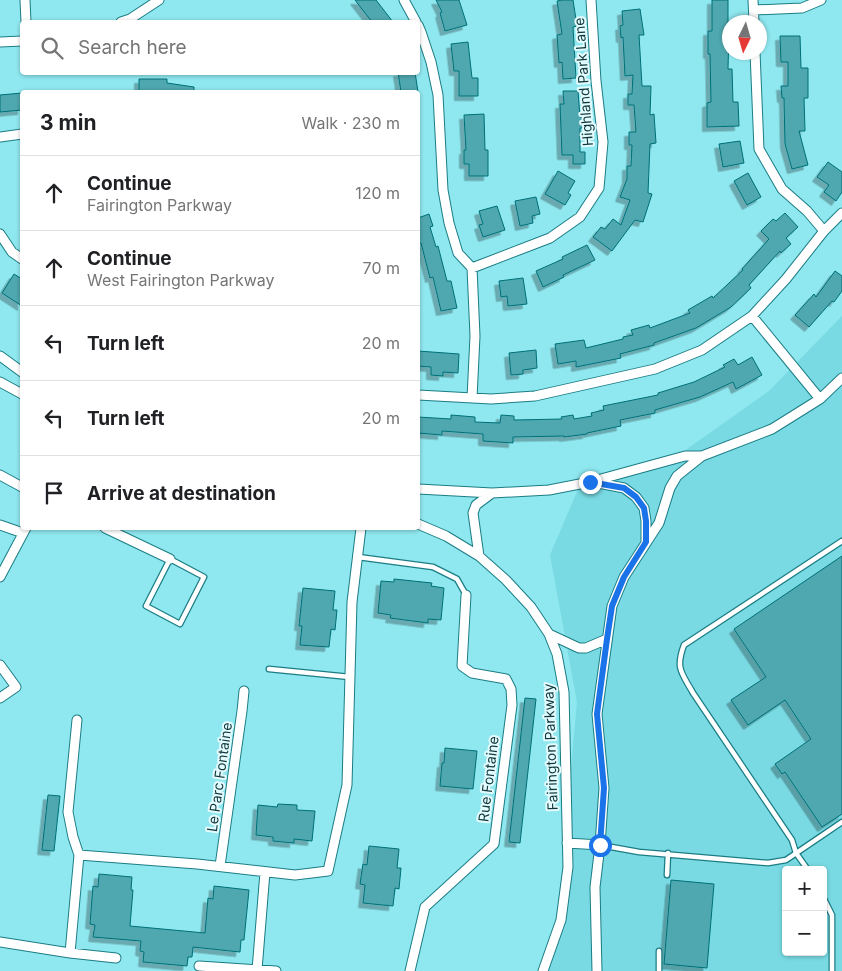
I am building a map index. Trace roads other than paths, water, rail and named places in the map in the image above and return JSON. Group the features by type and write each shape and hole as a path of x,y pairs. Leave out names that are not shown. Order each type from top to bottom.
{"street":[{"path":"26,0 26,20"},
{"path":"127,20 159,0"},
{"path":"404,0 415,20"},
{"name":"Highland Park Lane","path":"472,268 550,238 580,217 599,188 603,142 596,81 591,0"},
{"path":"753,0 754,15"},
{"path":"754,10 802,8 821,0"},
{"path":"420,30 438,95 444,190 449,223 458,253 472,268 475,336 472,398"},
{"path":"0,42 20,41"},
{"path":"755,60 759,149 782,189 824,231"},
{"path":"0,137 20,134"},
{"path":"420,395 491,399 535,396 655,369 702,350 752,316 786,279 824,231 842,213"},
{"path":"0,234 12,252 20,258"},
{"path":"752,316 820,399"},
{"path":"0,356 20,371"},
{"path":"597,971 595,887 604,788 597,714 612,606 624,577 659,523 670,488 677,476 702,456 772,429 820,399 842,378"},
{"path":"0,382 20,393"},
{"path":"420,489 492,493 549,490 590,482 684,456 702,456"},
{"path":"0,475 20,486"},
{"path":"590,482 624,488 636,497 644,508 646,542"},
{"path":"479,556 473,513 476,505 492,493"},
{"path":"0,525 20,529"},
{"name":"Fairington Parkway","path":"420,525 446,536 479,556 506,580 530,607 549,634 557,654 564,692 568,867 561,920 543,971"},
{"path":"0,577 25,530"},
{"path":"109,530 170,559"},
{"path":"79,855 220,866 295,875 328,871 347,785 352,602 361,530"},
{"name":"Rue Fontaine","path":"410,971 425,907 494,844 512,705 511,689 506,679 472,673 462,666 466,595"},
{"path":"549,634 579,648 586,648 607,639"},
{"path":"0,665 16,687 0,698"},
{"name":"Le Parc Fontaine","path":"220,866 244,691"},
{"path":"70,953 79,855 68,812 77,720"},
{"path":"567,843 600,845"},
{"path":"257,970 265,872"},
{"path":"0,942 116,958"},
{"path":"199,966 276,971"}],"lane":[{"path":"805,866 796,853 792,840 693,693 680,670 680,657 684,645 842,541"},
{"path":"357,557 433,567 457,579 466,595"},
{"path":"170,559 204,577 180,624 146,606 170,559"},
{"path":"269,669 350,678"},
{"path":"600,845 639,852 768,863 786,860 842,822"},
{"path":"667,876 668,854"},
{"path":"827,904 832,915 832,971"},
{"path":"659,951 659,971"}]}
